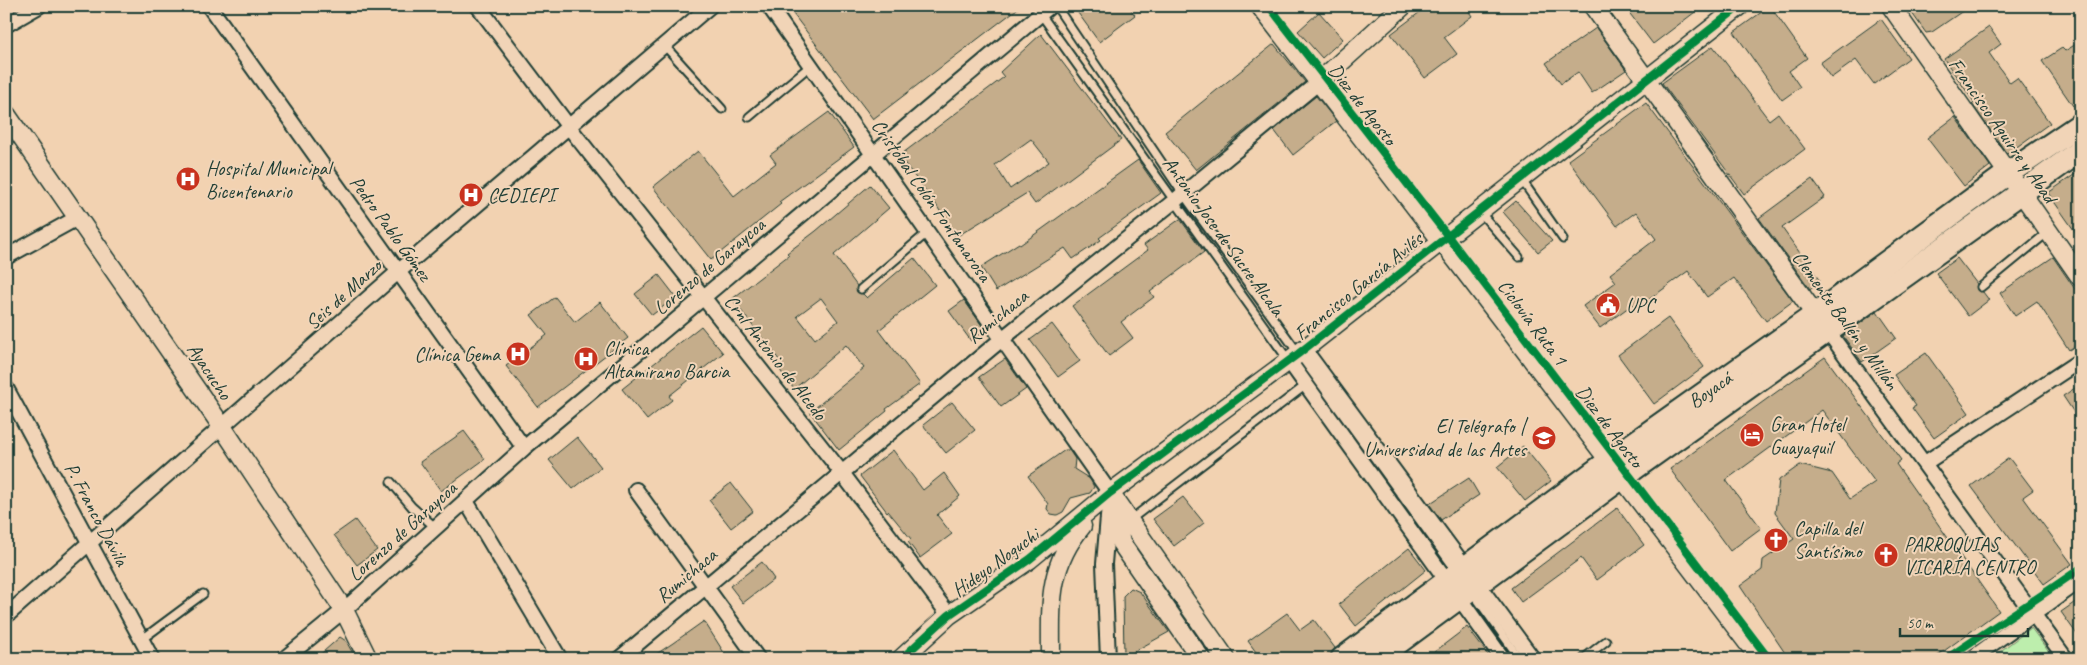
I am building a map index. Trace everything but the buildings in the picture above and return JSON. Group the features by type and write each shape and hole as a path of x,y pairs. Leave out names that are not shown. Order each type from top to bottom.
{"main road":[{"name":"Boyacá","path":"1342,659 1462,582 1616,468 2014,182 2081,124"},
{"name":"Boyacá","path":"2014,182 2081,150"},
{"name":"Boyacá","path":"1376,659 1462,582"}],"street":[{"path":"6,26 39,6"},
{"name":"Pedro Pablo Gómez","path":"208,6 524,448"},
{"name":"Crnl Antonio de Alcedo","path":"478,6 569,127 842,473 949,615"},
{"name":"Seis de Marzo","path":"6,616 89,542 223,428 398,272 710,6"},
{"name":"Cristóbal Colón Fontanarosa","path":"769,6 1226,659"},
{"name":"Diez de Agosto","path":"1260,6 1616,468 1760,659"},
{"name":"Rumichaca","path":"619,659 1002,339 1179,198 1319,82 1403,6"},
{"name":"Clemente Ballén y Millán","path":"1593,6 1820,322 1925,463 2066,659"},
{"name":"Francisco García Avilés","path":"1110,493 1297,355 1740,6"},
{"name":"Francisco Aguirre y Abad","path":"1891,6 2081,278"},
{"name":"Lorenzo de Garaycoa","path":"284,659 344,610 524,448 874,154 1042,9"},
{"name":"Ayacucho","path":"6,114 223,428 344,610 368,659"},
{"path":"6,258 79,217"},
{"name":"Antonio Jose de Sucre Alcala","path":"1297,355 1306,385 1462,582 1533,659"},
{"name":"Antonio Jose de Sucre Alcala","path":"1297,355 1462,582 1503,659"},
{"path":"1925,463 2081,360"},
{"name":"P. Franco Dávila","path":"6,388 152,659"},
{"path":"636,490 758,659"},
{"path":"1051,659 1053,585 1059,563 1069,541 1110,493"},
{"path":"1108,659 1104,564 1110,493"},
{"name":"Cristóbal Colón Fontanarosa","path":"1110,493 1122,543 1201,659"},
{"name":"Hideyo Noguchi","path":"900,659 949,615 1030,559 1110,493"},
{"path":"466,501 560,659"},
{"path":"1971,659 2081,580"}],"lane":[{"name":"Antonio Jose de Sucre Alcala","path":"1056,6 1179,198 1297,355"},
{"name":"Antonio Jose de Sucre Alcala","path":"1042,9 1179,198 1297,355"},
{"path":"664,45 722,109"},
{"path":"749,117 810,66"},
{"path":"1521,179 1563,239"},
{"path":"1479,210 1519,257"},
{"path":"1855,296 1897,262 1959,219"},
{"path":"862,288 928,232"},
{"path":"1981,287 2049,232"},
{"name":"Boyacá","path":"1709,400 1749,372"},
{"path":"1130,520 1306,385"},
{"path":"391,482 412,507 436,528"},
{"name":"Antonio Jose de Sucre Alcala","path":"1462,582 1520,659"},
{"path":"142,640 203,594"},
{"path":"1583,659 1606,641"}],"green space":[{"path":"2031,628 2054,659 1990,659"}],"cycle path":[{"name":"Ciclovía Ruta 1","path":"1269,6 1447,235 1769,659"},
{"path":"901,659 949,615 1030,559 1110,493 1298,354 1740,6"},
{"path":"1946,659 2081,568"}],"place":[{"name":"Hospital Municipal Bicentenario","path":"188,179"},
{"name":"CEDIEPI","path":"471,195"},
{"name":"UPC","path":"1608,305"},
{"name":"Clínica Gema","path":"518,354"},
{"name":"Clínica Altamirano Barcia","path":"586,359"},
{"name":"Gran Hotel Guayaquil","path":"1752,435"},
{"name":"El Telégrafo | Universidad de las Artes","path":"1544,438"},
{"name":"Capilla del Santísimo","path":"1776,540"},
{"name":"PARROQUIAS VICARÍA CENTRO","path":"1886,555"}]}
